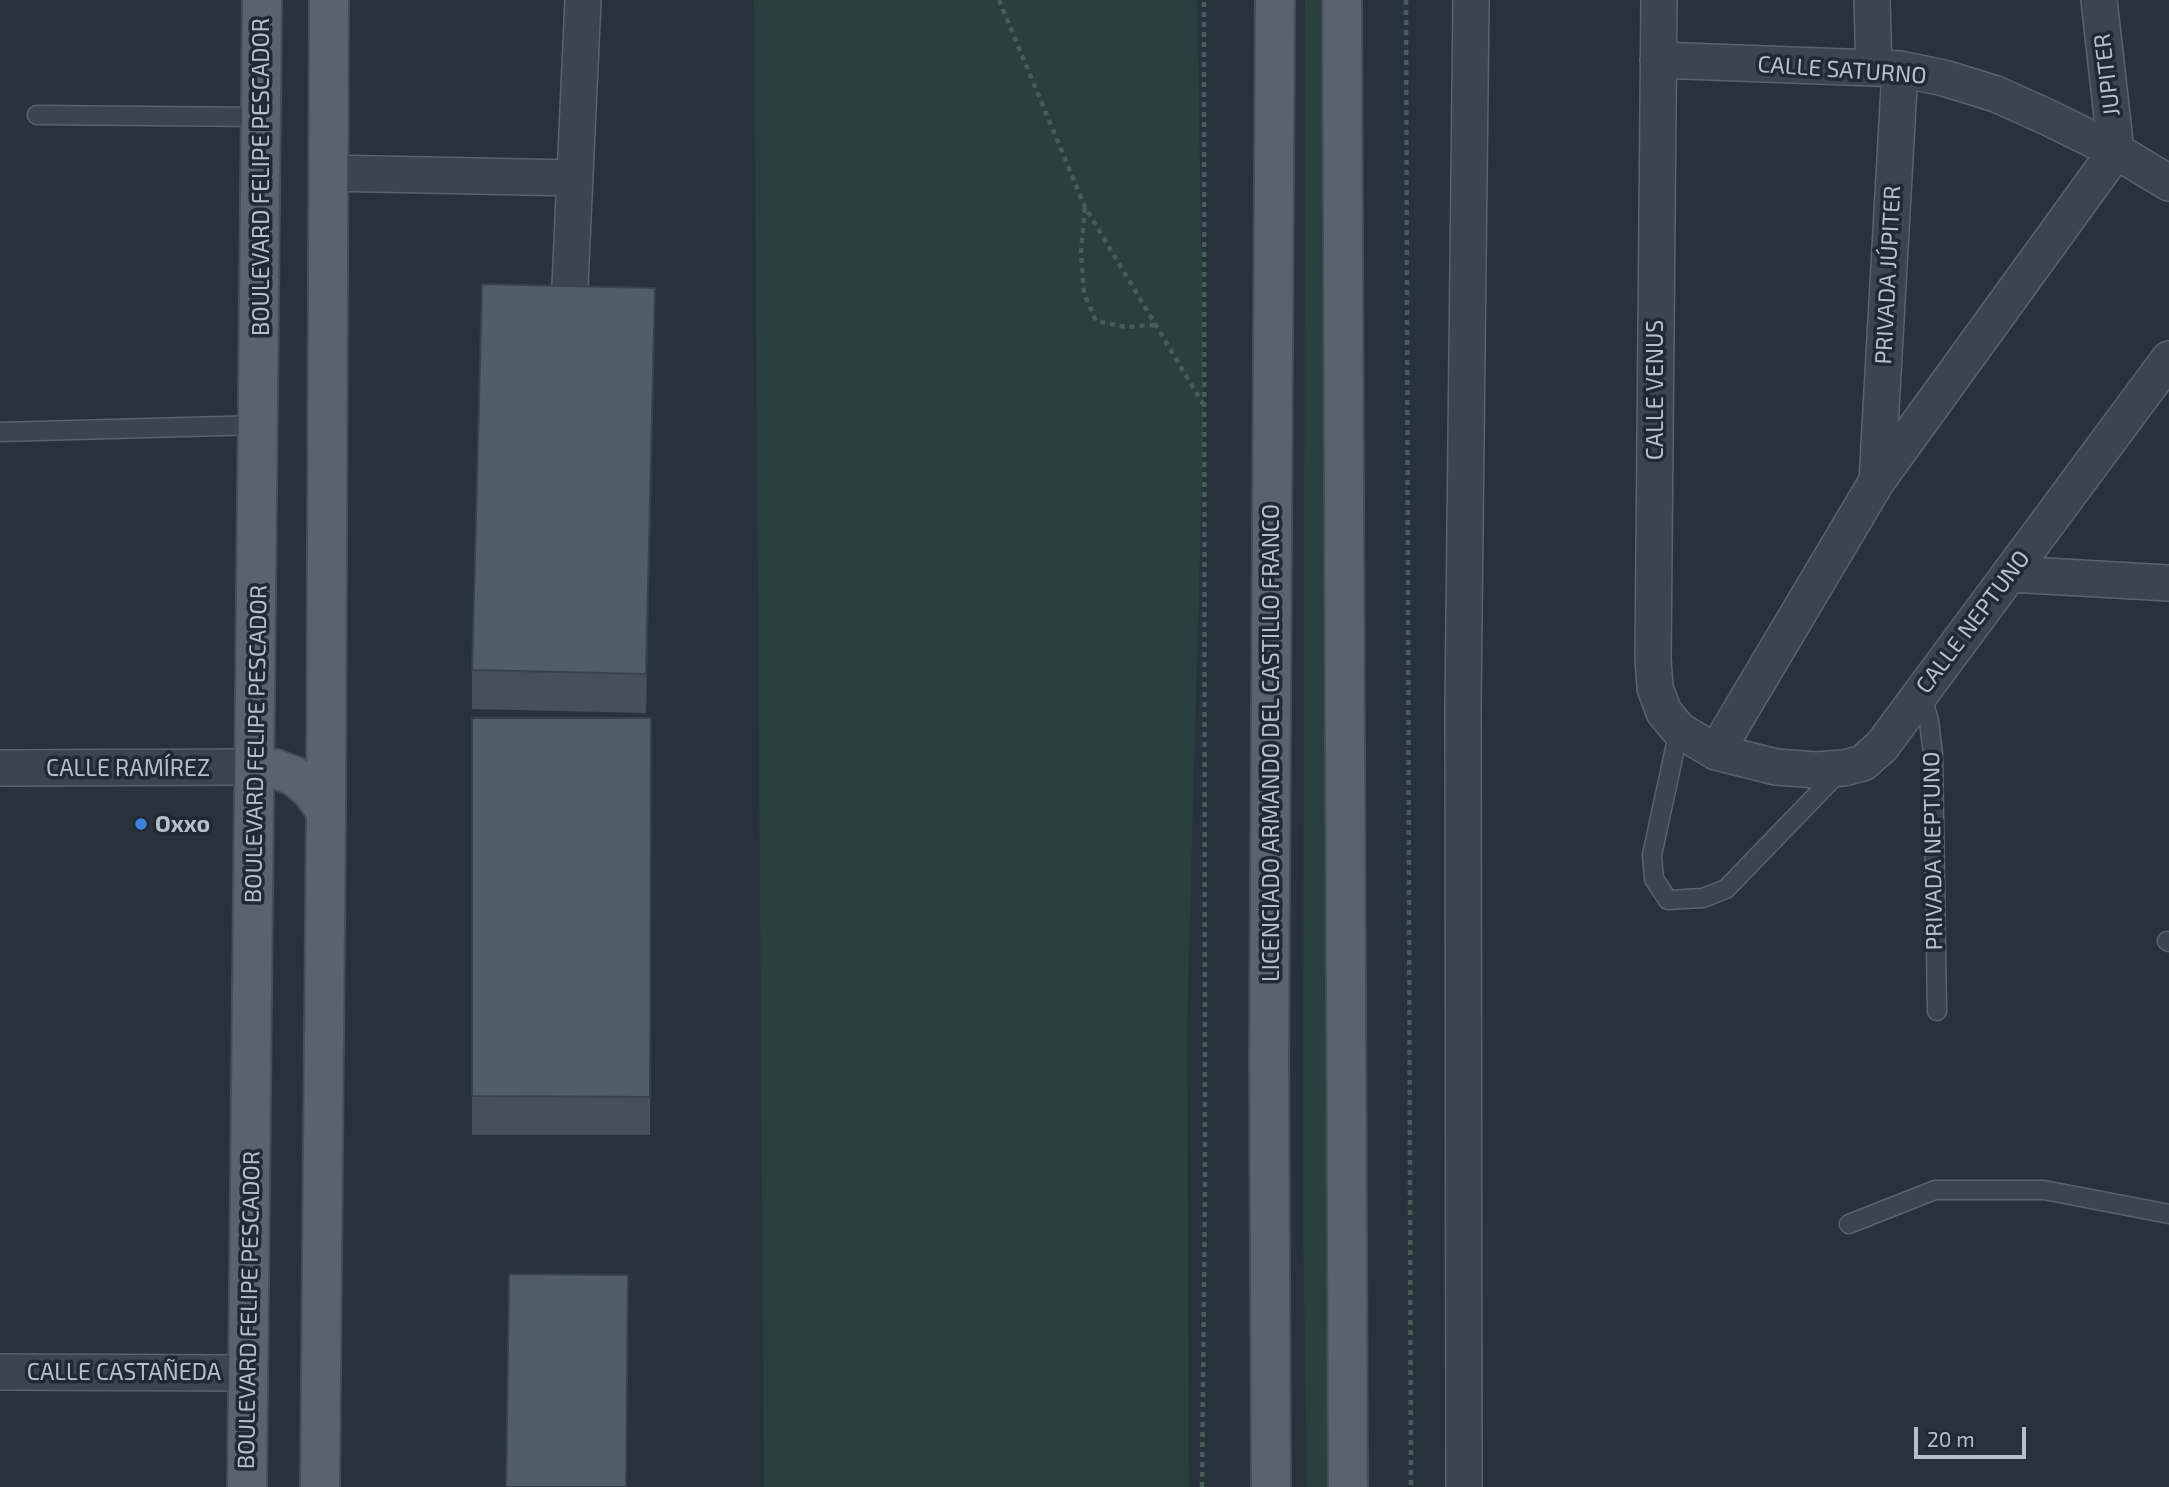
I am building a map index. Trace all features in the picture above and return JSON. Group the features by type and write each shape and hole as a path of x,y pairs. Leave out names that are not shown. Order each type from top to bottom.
{"main road":[{"name":"BOULEVARD FELIPE PESCADOR","path":"247,1487 260,425 262,0"},
{"path":"320,1487 329,0"},
{"name":"LICENCIADO ARMANDO DEL CASTILLO FRANCO","path":"1271,1487 1269,1058 1275,0"},
{"path":"1342,0 1348,1487"},
{"path":"255,767 276,769 294,776 311,790 326,811"}],"street":[{"path":"570,285 583,0"},
{"path":"1464,1487 1463,692 1471,0"},
{"name":"CALLE VENUS","path":"1659,0 1653,659 1655,688 1664,712 1679,730 1716,752"},
{"name":"PRIVADA JÚPITER","path":"1872,0 1887,69 1877,481"},
{"name":"JUPITER","path":"2099,0 2116,151"},
{"name":"CALLE SATURNO","path":"1658,60 1887,69 1944,78 1996,94 2116,151 2169,183"},
{"name":"PRIVADA JÚPITER","path":"1716,752 1877,481 2116,151"},
{"path":"327,173 575,177"},
{"name":"CALLE NEPTUNO","path":"1716,752 1776,766 1816,770 1863,763 1882,746 2169,359"},
{"path":"2010,574 2169,583"},
{"name":"CALLE RAMÍREZ","path":"0,768 255,767"},
{"name":"CALLE CASTAÑEDA","path":"0,1372 248,1373"}],"lane":[{"path":"37,115 262,117"},
{"path":"0,432 260,425"},
{"name":"PRIVADA NEPTUNO","path":"1921,693 1929,721 1933,754 1937,1010"},
{"path":"1679,730 1652,856 1654,878 1668,900 1703,898 1726,889 1843,768"},
{"path":"1849,1224 1935,1190 2044,1190 2169,1214"}],"path":[{"path":"999,0 1085,207 1204,405"},
{"path":"1202,1487 1205,1205 1204,0"},
{"path":"1406,0 1411,1487"},
{"path":"1085,207 1081,252 1084,293 1096,321 1126,327 1156,325"}],"green space":[{"path":"754,0 1197,0 1204,405 1187,1023 1189,1487 764,1487"},
{"path":"1305,0 1327,0 1331,1487 1307,1487 1303,1220"}],"building":[{"path":"482,284 655,288 646,674 472,670"},
{"path":"472,718 651,718 650,1097 472,1096"},
{"path":"509,1274 628,1275 626,1487 506,1487"}],"place":[{"name":"Oxxo","path":"141,824"}]}
